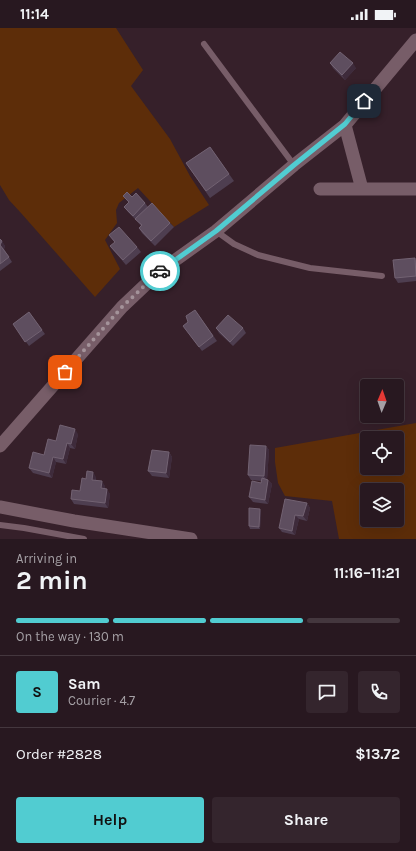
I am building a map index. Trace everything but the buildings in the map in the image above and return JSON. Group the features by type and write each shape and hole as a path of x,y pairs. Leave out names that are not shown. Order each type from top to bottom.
{"street":[{"path":"0,446 122,307 160,271 216,231 345,124 416,40"},
{"path":"345,124 362,189"},
{"path":"320,188 416,189"},
{"path":"0,507 74,521 192,539"}],"lane":[{"path":"204,44 294,165"},
{"path":"216,231 234,244 258,255 310,268 382,276"},
{"path":"0,525 84,539"}],"shaded area":[{"path":"0,28 116,28 143,70 131,86 170,139 190,176 209,205 174,227 138,188 119,203 116,210 117,223 105,240 120,269 95,297 9,200 0,185"},
{"path":"416,423 416,539 339,539 332,501 285,496 278,483 275,448 360,433 360,475 404,475 404,431 371,431"}],"way so far":[{"path":"65,372 122,307 160,271"}],"route":[{"path":"160,271 216,231 345,124 364,101"}]}
